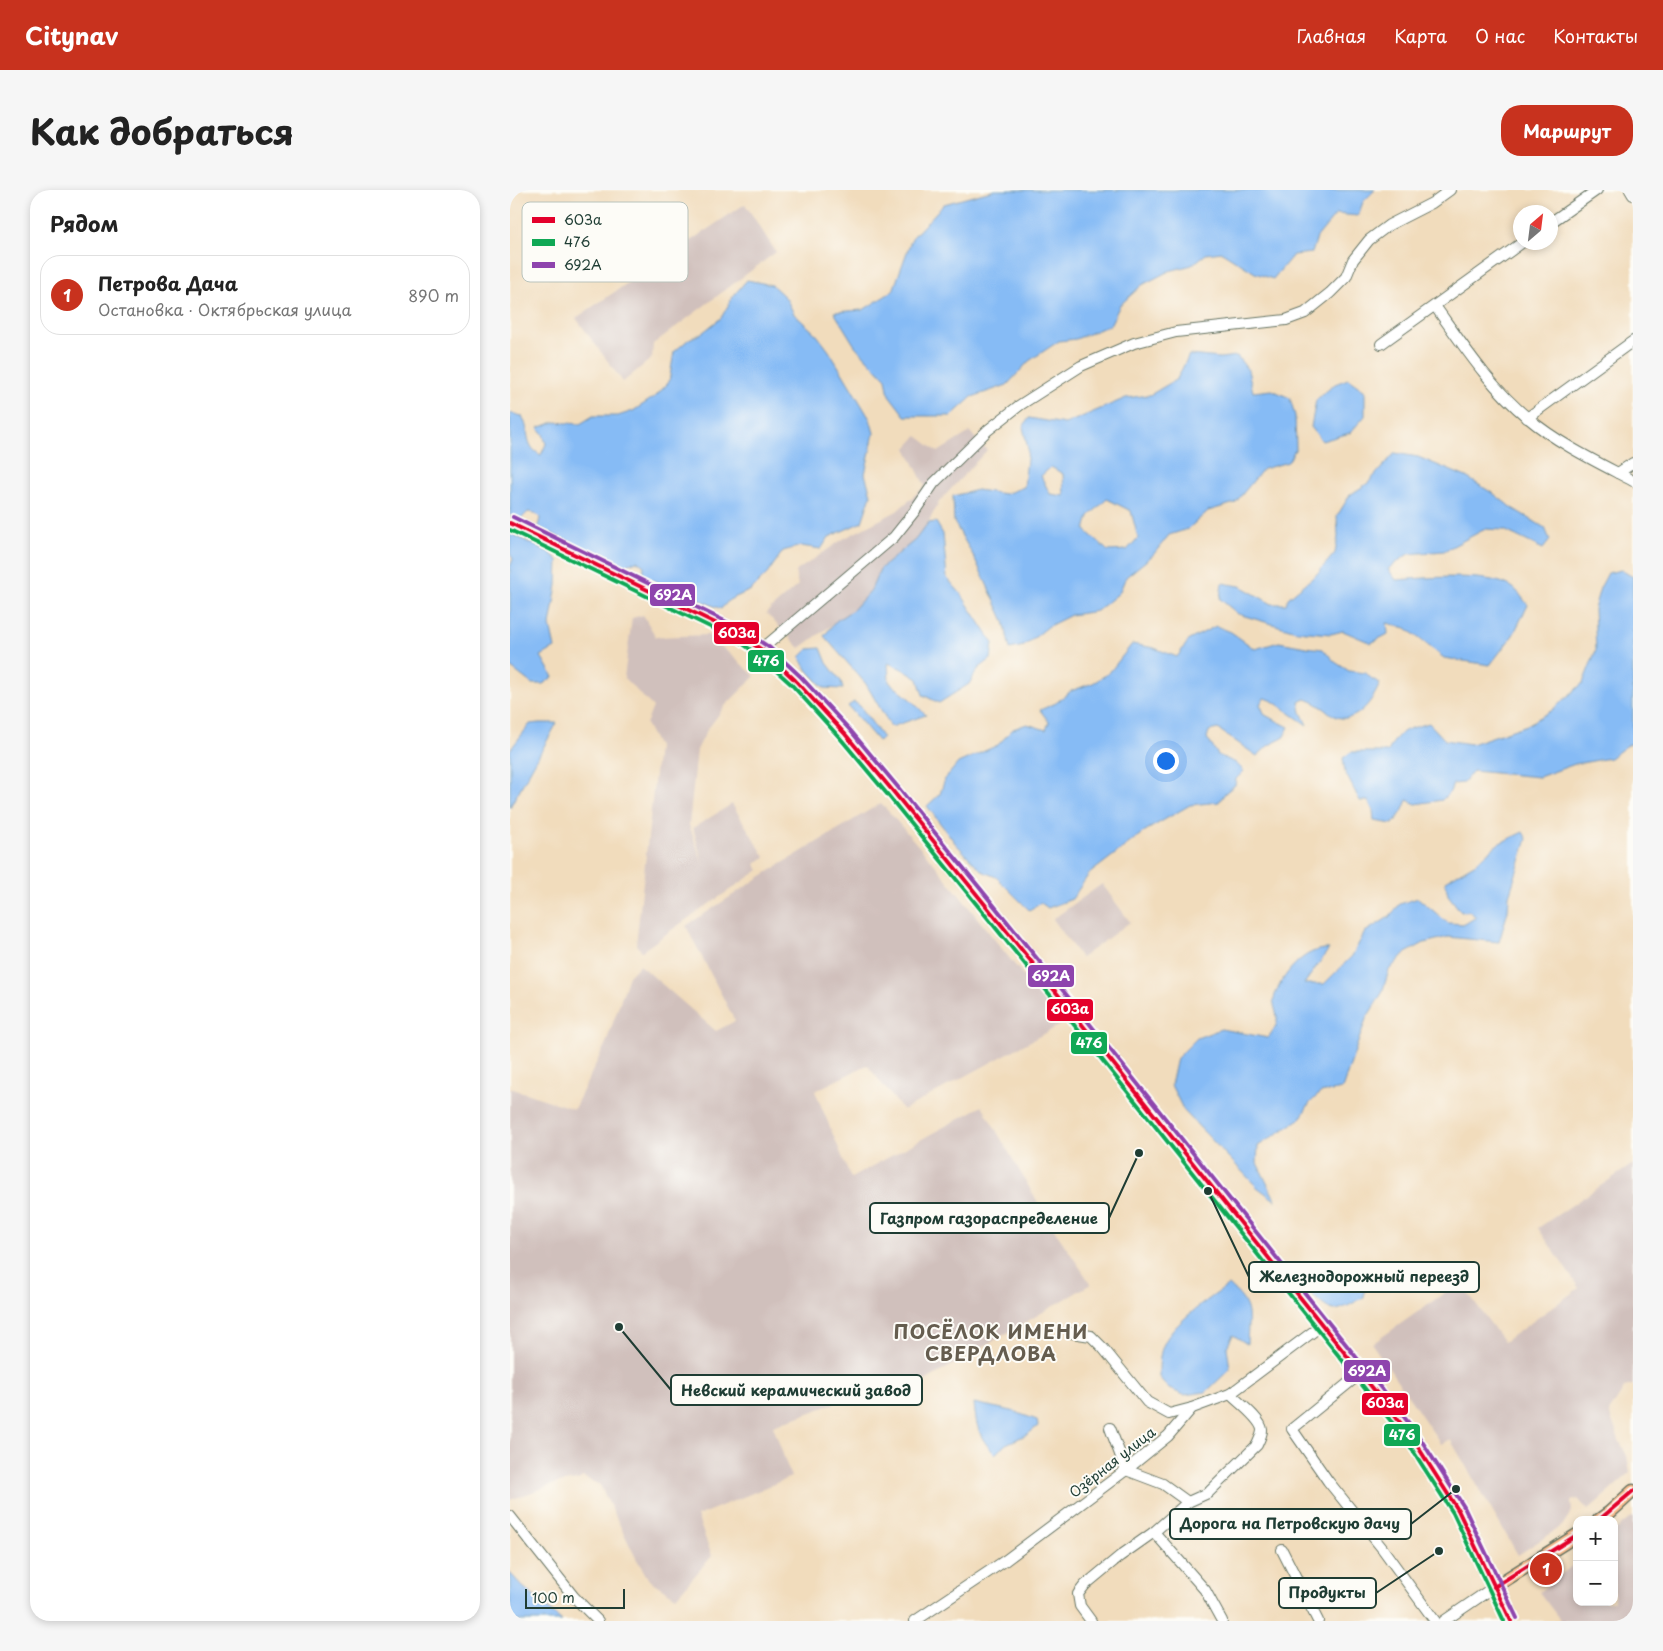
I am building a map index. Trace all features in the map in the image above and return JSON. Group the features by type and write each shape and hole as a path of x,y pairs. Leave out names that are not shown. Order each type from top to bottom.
{"main road":[{"path":"510,523 724,626 759,648 796,680 892,790 1411,1436 1458,1510 1494,1587 1573,1538"},
{"path":"1604,1516 1633,1491"}],"street":[{"path":"759,648 769,643 894,536 934,483 988,430 1020,405 1081,366 1134,343 1176,332 1286,320 1305,313 1330,293 1346,276 1353,260 1369,240 1389,225 1432,203 1450,190"},
{"path":"1558,217 1597,190"},
{"path":"1630,190 1633,194"},
{"path":"1381,344 1513,249"},
{"path":"1435,306 1481,369 1506,398 1527,418 1555,438 1633,481"},
{"path":"1527,418 1633,341"},
{"path":"1618,473 1633,463"},
{"name":"Озёрная улица","path":"915,1621 1006,1560 1126,1470 1168,1436 1192,1408 1230,1394 1322,1325"},
{"path":"1072,1333 1091,1336 1103,1348 1146,1402 1169,1414 1192,1408"},
{"path":"1361,1373 1292,1429 1328,1481 1382,1548 1435,1621"},
{"path":"1091,1621 1080,1606 1078,1594 1085,1585 1120,1556 1154,1532 1188,1502 1208,1493 1257,1445 1262,1428 1230,1394"},
{"path":"1110,1428 1126,1470 1163,1484 1188,1502"},
{"path":"510,1516 574,1597 598,1621"},
{"path":"1154,1532 1205,1590 1222,1621"},
{"path":"1282,1550 1318,1621"},
{"path":"1444,1621 1494,1587 1511,1621"}],"shaded area":[{"path":"745,204 776,252 653,344 652,358 623,382 576,318 629,282 688,282 688,242"},
{"path":"970,432 987,450 939,502 928,523 915,540 880,569 871,590 854,609 800,648 766,613 798,585 795,572 843,539 897,511 925,486 906,448 917,436 938,452"},
{"path":"643,615 656,637 708,635 755,676 725,706 707,730 697,750 689,825 703,865 693,828 732,804 765,857 755,864 759,870 642,951 636,945 658,747 646,724 653,707 624,678 632,618"},
{"path":"881,803 936,866 1062,1024 903,1110 867,1065 815,1091 851,1178 982,1106 1051,1225 1091,1284 894,1399 866,1392 773,1426 791,1477 697,1516 712,1556 676,1597 649,1580 600,1485 583,1477 578,1480 557,1483 510,1500 510,1088 574,1109 606,1043 629,976 640,965 716,1031 735,1021 686,926 760,877"},
{"path":"1102,884 1130,922 1081,958 1053,919"},
{"path":"1633,1164 1633,1385 1625,1387 1609,1412 1627,1456 1630,1473 1588,1510 1578,1499 1571,1501 1572,1511 1562,1526 1518,1555 1450,1439 1441,1444 1372,1344 1460,1282 1504,1342 1579,1288 1538,1228"},
{"path":"1633,1516 1633,1621 1561,1621 1539,1592 1573,1565 1573,1606 1618,1606 1618,1528"}],"water":[{"path":"995,190 1375,190 1363,202 1358,216 1336,214 1317,237 1312,253 1293,255 1273,279 1255,273 1222,252 1206,254 1192,265 1169,271 1142,285 1120,305 1110,325 1076,339 1059,341 1029,361 1007,385 972,397 951,416 905,416 889,395 886,379 855,346 834,312 863,310 893,291 912,238 944,204"},
{"path":"747,280 772,285 786,298 794,314 817,335 829,351 870,419 874,433 865,474 871,495 862,522 829,537 821,549 801,546 783,551 767,574 751,590 729,600 721,609 643,576 644,566 637,561 623,568 538,527 540,518 535,513 528,512 520,520 510,515 510,413 522,416 529,443 541,455 546,444 543,434 538,428 554,422 580,424 593,416 618,416 633,411 656,396 669,382 674,352 689,339 702,333 721,318 734,295"},
{"path":"1189,355 1220,358 1237,356 1248,370 1253,392 1272,390 1290,398 1295,416 1296,448 1288,462 1263,469 1235,503 1208,511 1188,529 1169,535 1153,555 1126,577 1119,593 1097,611 1071,615 1049,626 1024,646 1010,649 1004,621 974,557 954,522 953,496 977,490 1005,494 1024,487 1028,449 1023,427 1029,418 1065,424 1126,398 1150,395 1177,379","holes":["1051,467 1063,474 1064,496 1050,494 1041,476","1107,499 1131,511 1138,538 1127,550 1108,551 1085,530 1089,516"]},
{"path":"1348,379 1365,391 1365,416 1350,433 1322,441 1311,427 1316,400 1335,384"},
{"path":"1395,453 1418,457 1466,477 1545,528 1550,540 1543,549 1504,530 1485,529 1444,551 1408,554 1388,569 1396,580 1456,577 1488,579 1512,587 1528,605 1513,635 1490,665 1444,658 1406,628 1387,623 1388,634 1371,643 1343,631 1331,634 1296,631 1238,614 1220,599 1222,583 1240,586 1272,604 1286,604 1288,598 1316,575 1335,553 1338,537 1337,516 1350,495 1368,483"},
{"path":"936,522 943,534 947,578 961,594 993,643 991,659 978,669 969,684 939,703 923,695 918,679 888,663 889,682 926,715 891,727 866,684 824,636 836,621 854,609 871,590 880,569 915,540 928,523"},
{"path":"510,533 550,553 558,560 557,585 550,625 555,648 541,656 553,677 543,684 532,684 510,667 510,567 513,559 510,554"},
{"path":"1621,570 1633,577 1633,744 1629,744 1610,758 1575,764 1539,777 1473,771 1463,783 1453,784 1450,792 1442,800 1416,804 1407,800 1402,812 1393,824 1374,821 1373,810 1368,801 1360,801 1345,772 1343,758 1351,752 1388,752 1396,739 1404,732 1429,723 1445,740 1471,744 1527,725 1551,711 1583,683 1596,650 1594,609 1600,588 1608,573"},
{"path":"1216,626 1231,632 1255,649 1279,642 1323,649 1335,662 1349,671 1366,673 1380,683 1374,696 1364,709 1351,717 1337,717 1306,699 1299,702 1307,725 1271,700 1264,698 1260,704 1265,715 1289,727 1283,738 1269,745 1257,756 1218,729 1209,731 1207,738 1218,755 1236,763 1244,771 1236,779 1235,785 1225,793 1219,802 1190,805 1145,831 1089,874 1072,899 1048,908 1041,903 1029,910 996,877 982,871 956,844 927,806 940,794 945,779 958,763 998,745 1013,729 1027,724 1046,730 1049,722 1040,710 1056,703 1071,691 1093,683 1109,673 1132,644 1154,648 1177,657 1189,640"},
{"path":"821,648 827,663 841,681 843,689 824,688 808,671 800,657 808,649"},
{"path":"854,702 860,706 883,738 878,741 848,706"},
{"path":"557,723 510,807 510,750 530,724"},
{"path":"1523,832 1527,839 1509,896 1508,911 1499,942 1448,937 1424,943 1404,954 1389,970 1382,993 1366,1019 1342,1089 1320,1093 1309,1104 1300,1119 1258,1146 1257,1163 1276,1201 1257,1187 1184,1111 1171,1085 1177,1058 1197,1038 1221,1029 1268,1038 1277,1023 1274,998 1277,989 1295,964 1311,953 1329,949 1304,984 1324,984 1352,956 1365,932 1389,917 1400,904 1418,898 1448,923 1465,924 1476,917 1469,911 1461,912 1448,895 1445,881 1476,863 1498,844"},
{"path":"1351,1266 1358,1273 1363,1279 1365,1291 1364,1297 1346,1307 1335,1310 1326,1307 1311,1293 1301,1279 1299,1268"},
{"path":"1229,1285 1246,1305 1248,1312 1247,1344 1233,1335 1227,1347 1230,1369 1206,1392 1184,1395 1169,1389 1159,1377 1161,1353 1168,1337 1192,1312"},
{"path":"974,1403 1012,1411 1037,1420 1038,1426 1028,1434 1006,1444 995,1454 985,1443 979,1431"},
{"path":"510,1573 522,1586 562,1621 510,1621"}],"transit line":[{"name":"692А","path":"513,517 745,631 770,648 800,676 850,730 1069,998 1416,1432 1464,1507 1517,1618"},
{"name":"603а","path":"510,523 742,636 766,653 795,680 845,734 1064,1002 1411,1436 1458,1510 1511,1621"},
{"name":"476","path":"510,530 739,641 762,658 791,684 887,794 1406,1440 1453,1513 1504,1621"},
{"name":"603а","path":"1604,1516 1633,1491"},
{"name":"603а","path":"1494,1587 1573,1538"}],"place":[{"name":"Газпром газораспределение","path":"1139,1153"},
{"name":"Железнодорожный переезд","path":"1208,1191"},
{"name":"Невский керамический завод","path":"619,1327"},
{"name":"Дорога на Петровскую дачу","path":"1456,1489"},
{"name":"Продукты","path":"1439,1551"},
{"name":"Петрова Дача","path":"1546,1569"}],"district":[{"name":"ПОСЁЛОК ИМЕНИ СВЕРДЛОВА","path":"991,1342"}]}
